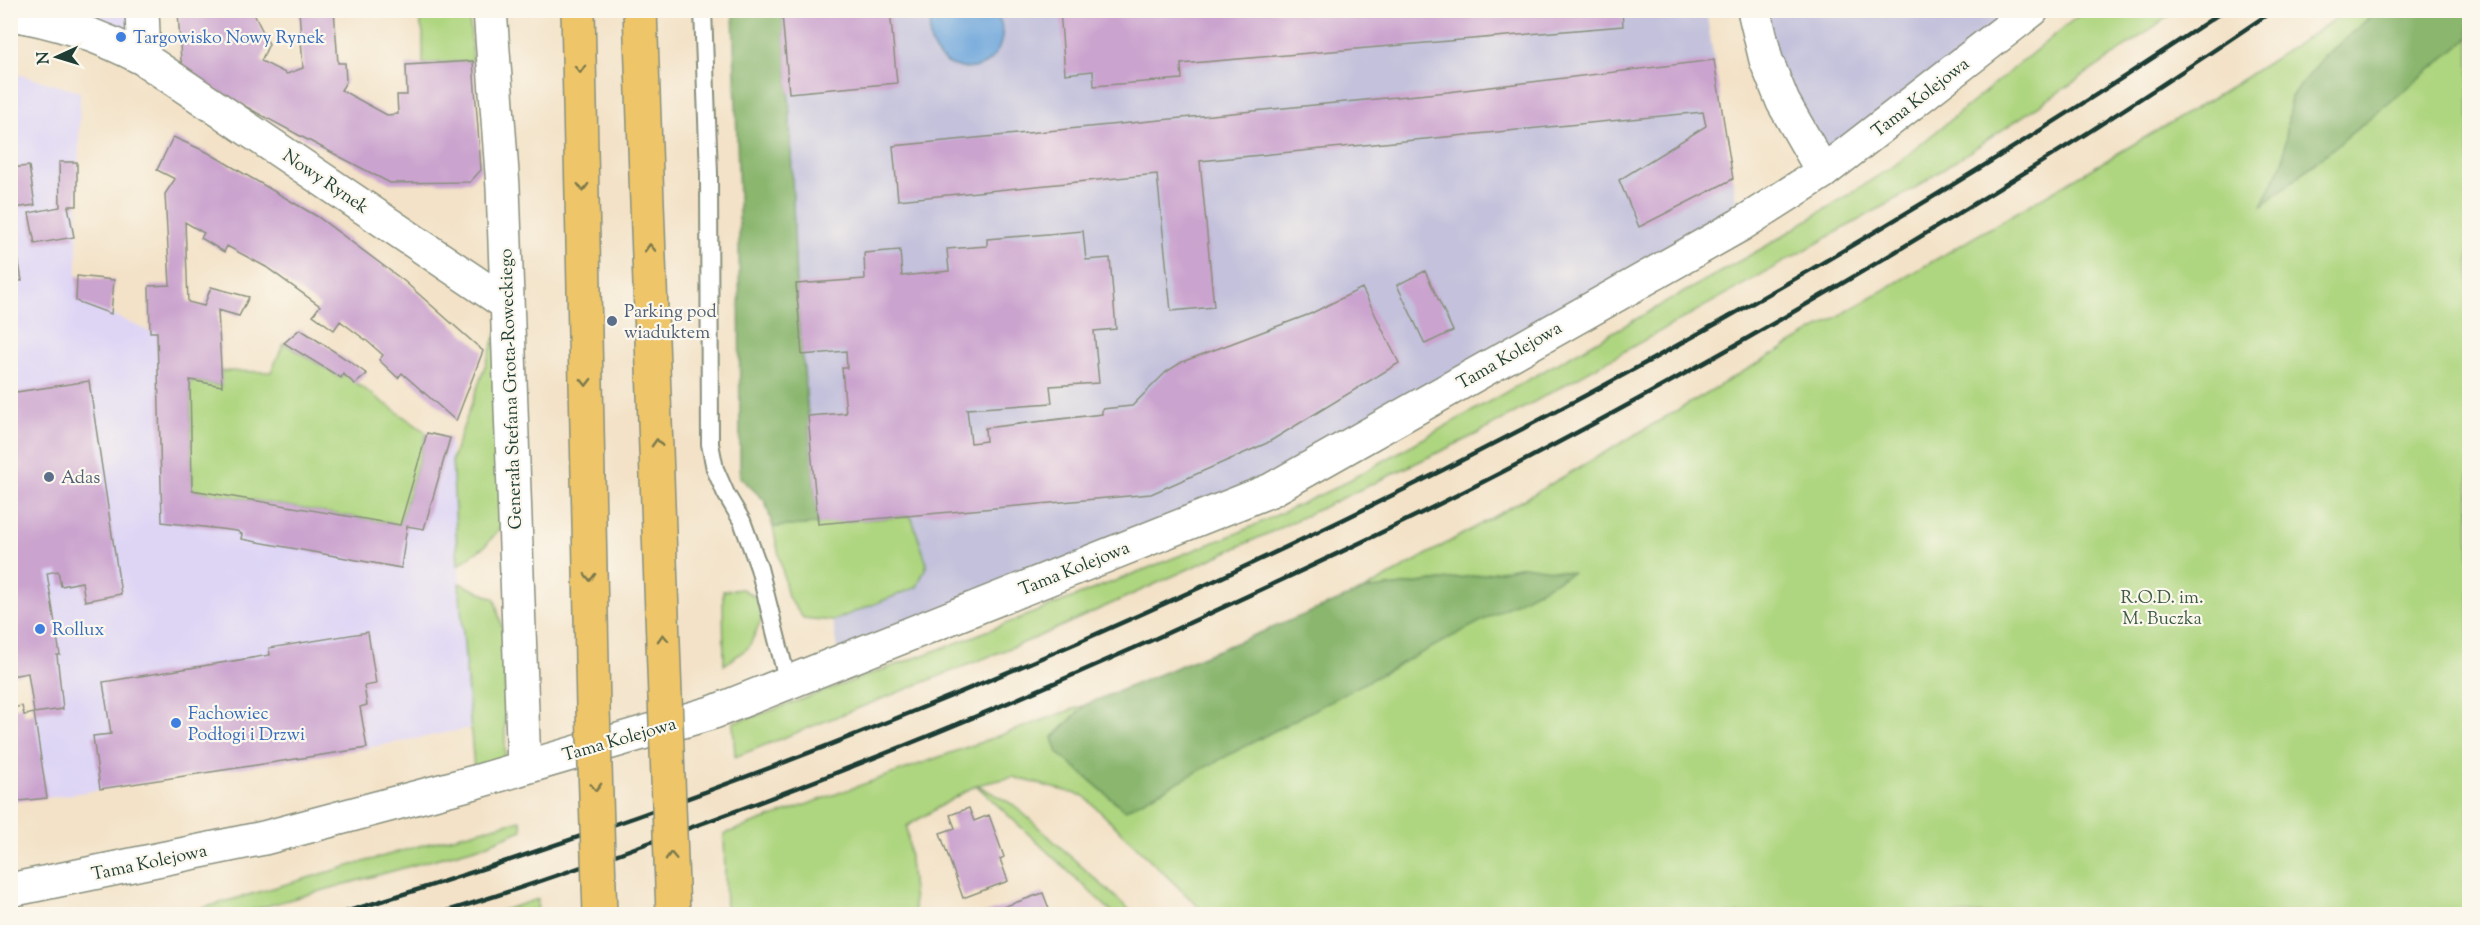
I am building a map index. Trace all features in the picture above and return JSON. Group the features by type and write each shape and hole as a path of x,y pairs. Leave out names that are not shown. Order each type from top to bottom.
{"main road":[{"path":"579,10 588,522 600,915"},
{"path":"640,10 673,915"}],"street":[{"path":"141,10 144,59"},
{"name":"Generała Stefana Grota-Roweckiego","path":"490,10 503,188 524,767"},
{"path":"1754,10 1766,60 1783,102 1823,172"},
{"name":"Tama Kolejowa","path":"10,890 264,838 714,712 1271,490 1740,225 1823,172 2032,10"},
{"name":"Nowy Rynek","path":"10,14 70,27 108,41 144,59 507,304"}],"lane":[{"path":"703,10 709,174 710,444 715,469 742,521 759,567 788,683"}],"shaded area":[{"name":"Targowisko Nowy Rynek","path":"11,10 142,11 144,59"},
{"path":"782,11 1706,11 1740,225 1271,490 839,662 818,524 796,284 789,93"},
{"path":"1754,11 2032,11 1823,172"},
{"path":"10,72 80,92 76,301 150,332 188,335 193,490 400,525 427,433 450,438 471,728 367,748 47,798 11,561 11,280 22,281 11,213"}],"green space":[{"path":"417,11 469,11 473,61 423,64 423,33"},
{"path":"733,11 782,11 789,93 796,284 818,524 773,527 765,501 740,477 739,200"},
{"path":"2084,11 2176,11 2107,60 1912,190 1477,434 1271,532 1033,639 735,757 733,722 756,716 959,642 1240,532 1337,487 1768,245 1894,166"},
{"name":"R.O.D. im. M. Buczka","path":"2348,11 2377,11 2323,58 2291,97 2283,162 2263,204 2469,38 2469,914 1206,914 1084,796 1013,777 977,785 1014,805 1134,914 1114,914 976,785 907,826 915,914 726,914 724,834 1085,705 1053,737 1058,752 1125,810 1524,566 1481,575 1364,590 1532,495 2223,92"},
{"path":"2377,11 2469,11 2469,38 2262,206 2283,161 2291,97 2323,58"},
{"path":"507,304 502,526 485,546 458,565 452,459"},
{"path":"284,343 341,378 343,374 427,433 400,525 192,490 190,380 221,386 221,371 271,372"},
{"path":"911,516 927,564 917,587 832,621 803,618 788,597 773,527"},
{"path":"1524,566 1572,573 1125,810 1058,753 1053,738 1085,705 1364,590 1481,575"},
{"path":"459,583 495,599 505,641 505,773 475,782"},
{"path":"742,589 757,598 762,618 749,647 724,665 723,591"},
{"path":"521,820 522,830 486,845 238,914 182,914 426,844"},
{"path":"538,899 537,914 491,914"}],"water":[{"path":"935,11 995,11 1000,21 1002,34 1001,42 993,57 981,66 967,68 953,66 941,58 932,46 930,30"}],"building":[{"path":"178,10 252,10 269,44 261,61 287,74 303,68 299,10 334,10 338,63 345,63 346,82 341,90 387,115 398,114 397,95 407,95 406,65 473,61 481,170 470,182 390,183 304,138 191,77 181,61"},
{"path":"824,10 890,10 897,83 789,93 782,14"},
{"path":"1060,10 1622,10 1623,26 1181,64 1182,79 1094,86 1093,71 1065,74"},
{"path":"1714,60 1733,179 1639,227 1619,180 1706,126 1703,112 1200,161 1214,307 1171,311 1157,174 898,200 893,146 1448,92"},
{"path":"173,137 207,152 318,217 404,281 483,351 456,421 402,373 398,378 379,360 383,355 367,341 340,321 334,330 313,315 320,306 266,267 227,246 224,252 201,238 204,233 185,222 188,302 204,306 211,287 249,297 239,316 218,310 222,386 190,380 192,490 400,525 427,433 450,438 424,529 407,526 401,568 241,539 242,534 237,531 162,522 157,332 150,332 149,286 170,285 165,194 175,179 157,170"},
{"path":"59,162 77,162 77,206 68,206 74,237 35,244 29,213 60,207"},
{"path":"29,166 35,205 15,208 10,168"},
{"path":"10,220 12,220 22,281 10,280"},
{"path":"1083,231 1086,260 1110,258 1116,329 1094,331 1099,383 1050,386 1052,403 967,409 971,443 986,441 985,428 1102,414 1102,409 1132,406 1166,372 1182,362 1310,314 1362,288 1399,363 1267,443 1151,494 818,524 808,416 846,413 842,368 847,368 846,351 802,355 796,284 865,279 864,253 900,250 902,276 949,271 947,249 987,246 987,239"},
{"path":"1425,271 1453,331 1425,344 1397,285"},
{"path":"77,276 114,280 111,314 76,301"},
{"path":"300,329 367,374 355,384 343,374 341,378 284,343"},
{"path":"89,381 121,594 85,601 82,582 61,586 58,571 47,573 60,655 57,655 63,709 34,713 28,673 10,676 10,393"},
{"path":"368,632 376,684 364,686 367,705 360,707 367,748 100,789 93,736 111,734 103,682 270,655 269,648"},
{"path":"22,706 24,715 34,713 47,798 10,802 11,708"},
{"path":"969,808 974,821 989,815 1004,857 1000,859 1008,881 963,898 940,833 955,828 950,815"},
{"path":"1043,893 1051,914 983,914"}],"railway":[{"path":"339,914 589,833 835,743 1077,642 1316,533 1550,414 1780,288 2005,153 2225,10"},
{"path":"437,914 620,853 800,787 917,740 1150,641 1389,529 1627,406 1909,244 2093,130 2274,10"}],"place":[{"name":"Targowisko Nowy Rynek","path":"121,37"},
{"name":"Parking pod wiaduktem","path":"612,321"},
{"name":"Adas","path":"49,477"},
{"name":"Rollux","path":"40,629"},
{"name":"Fachowiec Podłogi i Drzwi","path":"176,723"}]}
